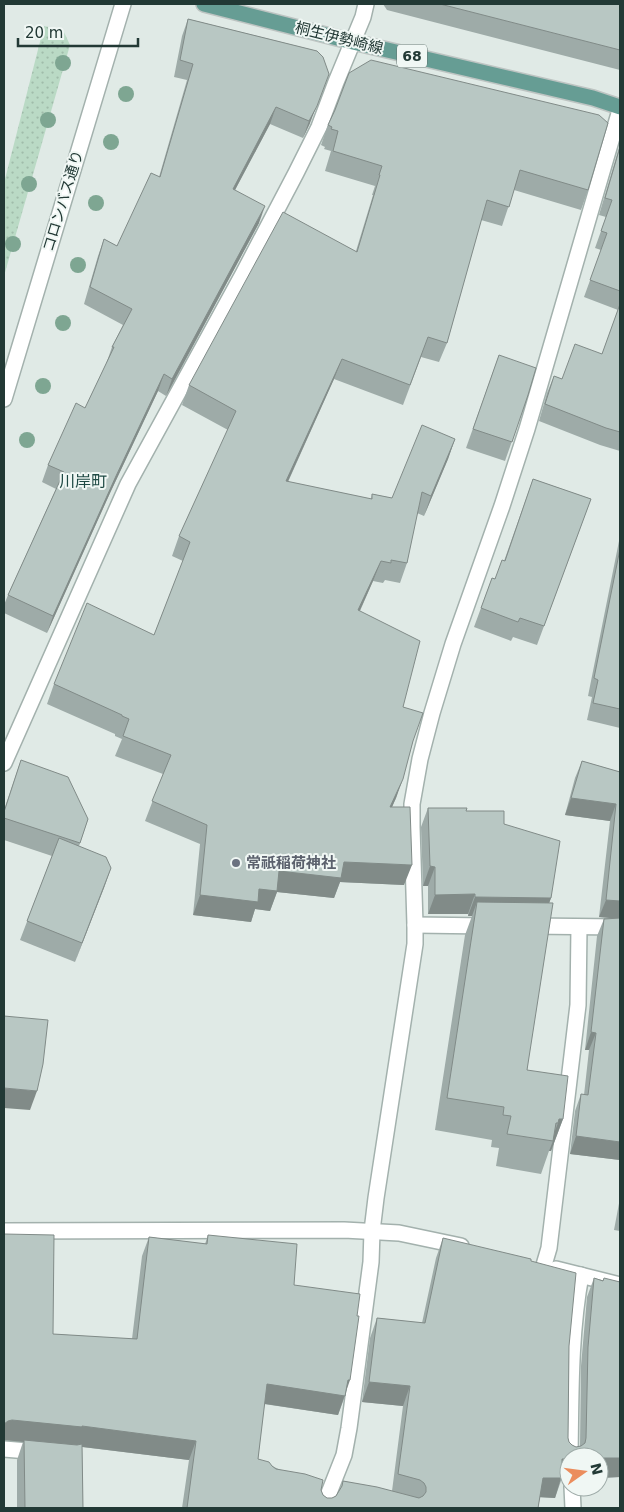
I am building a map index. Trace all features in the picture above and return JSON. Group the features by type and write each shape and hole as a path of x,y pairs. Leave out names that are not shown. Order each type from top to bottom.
{"main road":[{"name":"桐生伊勢崎線","path":"204,4 353,42 593,98 620,108"}],"street":[{"name":"コロンバス通り","path":"4,399 123,4"},
{"path":"4,763 128,484 296,174 319,126 363,17 366,4"},
{"path":"323,1508 344,1455 349,1428 371,1262 372,1231 415,944 412,804 420,759 453,644 528,428 620,108"},
{"path":"415,925 620,927"},
{"path":"544,1265 549,1248 578,1005 579,927"},
{"path":"4,1230 372,1231 398,1233 478,1250"},
{"path":"525,1261 620,1285"},
{"path":"570,1447 574,1328 581,1275"},
{"path":"4,1449 52,1454"},
{"path":"313,1486 347,1492"}],"green space":[{"path":"44,26 63,30 70,45 4,276 4,183"}],"building":[{"path":"440,4 620,4 620,50"},
{"path":"188,19 317,51 323,57 329,74 309,121 276,107 233,189 265,206 172,379 164,374 53,616 8,595 64,472 48,465 76,403 85,408 114,347 112,347 132,309 90,287 104,239 117,246 151,173 160,177 193,64 180,60"},
{"path":"371,60 599,115 608,123 588,190 520,170 509,207 487,200 447,343 428,337 410,385 342,359 286,481 372,499 372,494 392,498 422,425 455,439 431,496 422,492 407,563 391,560 391,563 381,561 358,610 420,641 403,707 423,713 403,779 390,807 410,807 412,865 344,862 341,878 279,871 277,891 259,889 258,902 200,895 207,825 152,801 171,755 123,736 129,719 54,684 87,603 154,635 190,542 179,536 236,411 189,385 283,212 357,252 382,166 333,151 338,131 331,129 332,127 328,125 349,73"},
{"path":"620,147 620,291 590,280 607,233 601,231 612,200 605,198"},
{"path":"620,304 620,432 545,404 554,376 562,379 575,344 602,354"},
{"path":"499,355 536,368 512,442 473,429"},
{"path":"533,479 591,499 544,626 520,618 518,622 481,608 492,578 495,579 502,560 505,561"},
{"path":"620,549 620,709 593,703 598,680 594,678"},
{"path":"21,760 68,777 88,819 80,843 4,818 4,812"},
{"path":"582,761 620,772 620,901 606,900 616,804 571,798"},
{"path":"428,808 467,808 466,811 504,811 504,824 560,841 551,898 475,897 475,894 435,895 435,867 430,866"},
{"path":"59,838 106,857 111,868 82,943 27,921"},
{"path":"477,902 553,903 527,1070 568,1076 563,1119 559,1119 558,1123 556,1123 553,1141 507,1134 511,1116 503,1115 504,1107 447,1098"},
{"path":"620,918 620,1142 576,1136 581,1094 588,1095 596,1033 591,1032 604,919"},
{"path":"4,1016 48,1020 43,1064 37,1091 4,1088"},
{"path":"4,1234 54,1235 53,1334 137,1339 149,1237 207,1244 208,1235 297,1244 294,1285 360,1294 357,1316 359,1316 350,1380 348,1380 345,1396 267,1384 258,1459 269,1462 276,1469 305,1474 323,1480 321,1490 327,1498 336,1496 343,1481 377,1487 419,1498 426,1492 424,1483 420,1480 398,1474 410,1386 369,1382 377,1318 425,1323 443,1238 531,1259 531,1261 576,1273 569,1346 568,1438 569,1442 576,1447 559,1447 559,1478 543,1478 538,1508 187,1508 196,1441 82,1426 12,1420 4,1424"},
{"path":"594,1278 603,1281 604,1278 620,1282 620,1458 609,1458 609,1447 576,1447 585,1443 586,1438 588,1347"},
{"path":"24,1440 82,1444 83,1508 25,1508"}],"place":[{"name":"常祇稲荷神社","path":"236,863"}],"district":[{"name":"川岸町","path":"83,481"}]}
